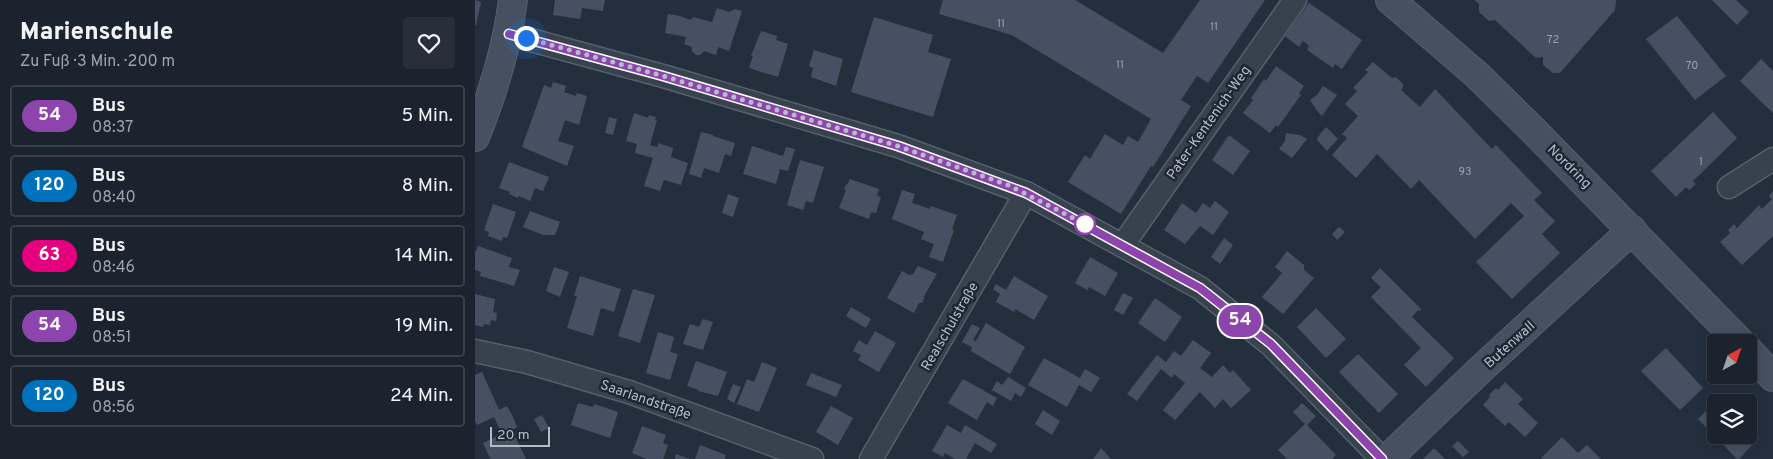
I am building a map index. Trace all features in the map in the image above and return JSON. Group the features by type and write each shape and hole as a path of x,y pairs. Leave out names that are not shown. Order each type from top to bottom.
{"main road":[{"path":"475,138 509,34 513,0"},
{"name":"Nordring","path":"1390,0 1484,82 1540,136 1732,334"},
{"name":"Butenwall","path":"1387,459 1481,369 1632,230"},
{"path":"1757,360 1773,377"}],"street":[{"name":"Pater-Kentenich-Weg","path":"1124,245 1295,0"},
{"path":"509,34 663,76 898,146 1026,193 1200,288 1271,344 1382,459"},
{"path":"1729,187 1773,159"},
{"name":"Realschulstraße","path":"871,459 1026,193"},
{"name":"Saarlandstraße","path":"475,351 527,362 629,392 813,459"}],"building":[{"path":"475,0 481,2 476,25 475,25"},
{"path":"555,0 605,0 603,11 582,8 580,19 553,15"},
{"path":"943,0 1075,0 1163,53 1200,0 1265,0 1208,83 1197,76 1181,100 1191,106 1121,214 1068,182 1085,155 1090,159 1105,134 1123,145 1128,136 1138,142 1151,119 1012,35 939,14"},
{"path":"1474,0 1616,0 1615,10 1560,73 1553,73 1543,65 1543,57 1536,58 1495,20 1489,21 1479,12 1479,4"},
{"path":"1712,0 1736,0 1749,12 1737,25"},
{"path":"1309,3 1362,40 1342,69 1335,64 1333,68 1307,50 1309,46 1303,41 1299,47 1285,36"},
{"path":"717,8 729,12 735,9 742,11 729,51 718,47 716,55 704,51 700,55 696,55 692,51 692,47 684,44 686,37 665,33 668,14 691,20 693,17 712,22"},
{"path":"1677,16 1726,76 1695,100 1646,39"},
{"path":"874,17 933,35 928,52 951,59 933,117 851,92"},
{"path":"761,31 777,36 776,40 788,44 778,77 749,68 753,56 751,56"},
{"path":"814,50 843,59 836,86 811,77 813,68 809,66"},
{"path":"1761,59 1773,71 1773,113 1740,81"},
{"path":"1373,62 1392,78 1396,77 1403,84 1401,90 1420,107 1435,89 1492,149 1496,145 1542,193 1534,200 1555,221 1542,234 1560,253 1512,299 1476,262 1524,216 1511,203 1475,239 1419,180 1411,189 1377,154 1356,178 1332,155 1347,138 1342,134 1358,116 1345,104 1357,91 1353,88 1368,72 1365,70"},
{"path":"1276,66 1304,86 1299,93 1301,95 1278,127 1276,125 1270,133 1243,113 1253,100 1251,98 1264,79 1266,81"},
{"path":"553,82 566,86 564,92 576,96 577,93 587,96 579,125 565,120 558,141 574,146 567,166 522,147 544,85 551,88"},
{"path":"1323,86 1337,95 1322,116 1310,100 1317,95"},
{"path":"1713,112 1737,138 1693,181 1696,184 1689,190 1686,187 1676,197 1651,171"},
{"path":"634,113 648,118 649,115 656,117 655,120 657,120 650,145 657,147 658,143 673,148 671,157 688,163 681,185 664,180 660,191 644,186 653,158 635,153 637,144 626,141"},
{"path":"609,117 617,119 613,135 605,133"},
{"path":"1326,127 1338,139 1327,151 1317,140"},
{"path":"701,132 735,143 731,156 725,154 719,173 704,168 701,178 689,174"},
{"path":"1286,133 1300,135 1307,139 1292,158 1279,149 1285,141"},
{"path":"1229,135 1250,151 1233,175 1212,160"},
{"path":"752,146 783,156 786,147 795,149 788,171 780,169 776,184 743,174"},
{"path":"800,160 824,167 813,203 806,201 803,210 787,205"},
{"path":"509,162 549,177 543,191 535,188 530,201 519,196 518,198 509,194 510,192 499,188"},
{"path":"850,179 879,189 877,196 881,197 876,213 871,212 869,219 839,208 846,190 844,189"},
{"path":"902,190 915,194 912,203 930,209 931,206 957,215 943,262 929,257 934,244 921,239 924,232 892,219"},
{"path":"1773,191 1773,236 1742,265 1720,242 1730,233 1728,230 1734,224 1737,228 1759,205 1762,209 1772,199 1769,196"},
{"path":"728,194 739,198 733,217 722,213"},
{"path":"1215,201 1229,212 1213,235 1200,226 1185,244 1164,230 1182,203 1196,213 1203,203 1210,208"},
{"path":"493,204 516,212 507,238 503,237 502,241 488,236 489,232 484,230"},
{"path":"530,211 560,222 555,235 543,235 523,227"},
{"path":"1339,227 1345,232 1337,240 1332,234"},
{"path":"1224,238 1233,245 1220,264 1211,257"},
{"path":"478,246 512,258 509,267 520,270 514,286 480,276 481,272 475,270 475,253"},
{"path":"1287,251 1304,265 1304,270 1314,278 1283,314 1262,297 1282,273 1275,267"},
{"path":"1090,257 1118,273 1105,296 1089,287 1087,290 1075,283"},
{"path":"918,266 937,274 922,303 919,303 914,313 887,298 902,271 909,275 913,274"},
{"path":"554,267 569,272 560,297 546,291"},
{"path":"1380,268 1421,309 1412,317 1454,358 1426,387 1404,365 1421,348 1371,297 1381,287 1371,278"},
{"path":"580,276 621,289 614,312 601,308 593,336 567,328 577,296 574,296"},
{"path":"1014,276 1048,296 1034,320 1015,309 1014,312 996,302 1000,294 993,289 996,284 1006,290"},
{"path":"633,289 655,295 640,343 618,336"},
{"path":"1123,293 1133,298 1123,315 1114,310"},
{"path":"475,294 495,299 493,312 497,313 496,321 491,320 490,325 484,324 483,327 475,325"},
{"path":"1155,298 1182,317 1165,342 1138,323"},
{"path":"851,307 871,319 866,328 846,316"},
{"path":"1316,308 1346,339 1326,358 1297,327"},
{"path":"703,319 713,322 703,350 683,344 690,324 699,327"},
{"path":"986,323 1025,347 1010,374 971,351 972,347 962,342 972,324 980,328 973,340 976,341"},
{"path":"875,331 896,343 879,372 858,360 861,355 853,351 859,340 867,345"},
{"path":"658,332 674,337 670,352 678,354 670,380 646,373"},
{"path":"1193,340 1211,353 1200,368 1212,377 1223,365 1230,373 1233,370 1251,390 1231,408 1223,399 1215,408 1200,392 1175,420 1163,410 1185,383 1174,374 1172,378 1161,369 1137,401 1127,394 1157,355 1166,362 1174,351 1181,356"},
{"path":"1666,348 1703,388 1680,410 1641,371"},
{"path":"1358,354 1398,394 1379,413 1339,372"},
{"path":"1044,358 1080,378 1085,369 1100,378 1091,392 1079,385 1067,407 1028,385"},
{"path":"696,361 727,372 718,396 687,386"},
{"path":"762,362 777,368 759,412 737,404 747,379 754,382"},
{"path":"482,372 499,410 507,406 513,417 517,427 512,430 526,459 491,459 488,454 483,443 502,434 494,417 477,425 475,421 475,375"},
{"path":"811,373 842,385 836,397 806,385"},
{"path":"1008,377 1026,388 1021,397 1015,393 1011,401 992,390 997,381 1002,385"},
{"path":"963,379 997,398 993,406 987,402 977,420 948,403"},
{"path":"1505,382 1523,399 1518,404 1538,423 1525,437 1509,422 1505,426 1483,405 1490,397 1489,395 1496,388 1498,390"},
{"path":"733,384 741,387 734,403 727,399"},
{"path":"578,403 593,407 594,404 618,412 610,438 571,425"},
{"path":"1302,403 1316,416 1307,425 1336,455 1332,459 1287,459 1278,450 1305,424 1293,412"},
{"path":"831,406 853,418 838,445 816,432"},
{"path":"1043,410 1060,421 1052,435 1035,424"},
{"path":"1707,410 1707,428 1698,419"},
{"path":"542,415 549,428 541,432 534,419"},
{"path":"947,425 961,433 965,425 997,444 991,453 975,443 966,459 955,459 945,453 943,457 932,451"},
{"path":"642,426 666,435 663,443 668,445 663,459 647,459 632,453"},
{"path":"1562,437 1578,453 1587,445 1601,459 1542,459"},
{"path":"1458,441 1469,452 1463,457 1452,446"},
{"path":"1722,444 1753,444 1739,459"},
{"path":"700,445 726,455 725,459 695,459"},
{"path":"1101,448 1111,459 1093,459"},
{"path":"1434,448 1445,459 1423,459"},
{"path":"676,454 690,459 675,459"}],"bus line":[{"name":"54","path":"509,34 663,76 898,146 1026,193 1200,288 1271,344 1382,459"}],"route":[{"path":"526,38 663,76 898,146 1008,185 1085,224"}]}
